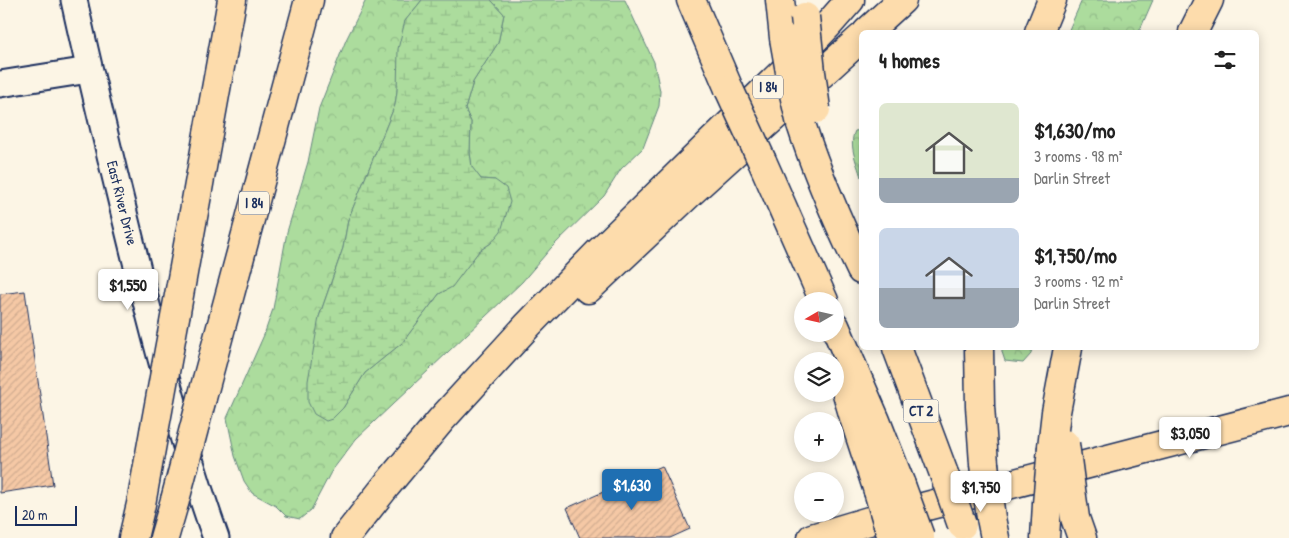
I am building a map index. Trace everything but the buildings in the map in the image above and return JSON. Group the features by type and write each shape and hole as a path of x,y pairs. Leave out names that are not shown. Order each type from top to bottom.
{"main road":[{"path":"133,538 141,504 232,0"},
{"name":"I 84","path":"164,538 309,0"},
{"path":"691,0 820,292"},
{"path":"780,0 792,86 809,116 828,160 859,250"},
{"name":"I 84","path":"345,538 430,434 496,359 599,252 782,73 850,0"},
{"path":"869,30 902,0"},
{"path":"1040,30 1052,0"},
{"path":"1194,30 1209,0"},
{"path":"805,8 810,72 809,116 821,180 859,266"},
{"path":"496,359 528,341 552,324 676,206 859,40"},
{"path":"832,342 855,422 890,488 920,538"},
{"path":"842,342 876,421 890,488 892,538"},
{"name":"CT 2","path":"898,350 964,532"},
{"path":"979,350 980,415 984,464 993,528"},
{"path":"1045,538 1059,500 1056,412 1068,350"},
{"path":"812,538 879,518 1289,412"},
{"path":"1059,500 1075,518 1082,538"}],"street":[{"name":"East River Drive","path":"74,0 89,70 169,388 183,440 216,538"},
{"path":"0,84 89,70"}],"green space":[{"path":"366,0 422,0 405,21 395,105 348,220 343,248 319,317 332,419 343,408 365,373 402,343 439,294 452,286 479,251 491,243 495,180 481,179 472,168 470,153 471,122 465,109 473,82 498,43 504,14 491,0 625,0 654,62 660,91 659,106 643,148 621,169 604,196 551,248 522,282 356,439 331,472 311,510 300,519 286,516 276,506 252,493 244,481 235,456 227,418 264,335 273,309 287,232 308,162 319,108 346,40"},
{"path":"422,0 491,0 504,14 498,43 473,82 465,109 471,122 470,153 472,167 481,179 495,180 506,188 510,202 501,231 491,243 479,251 452,287 439,294 402,343 365,373 343,408 332,419 326,421 314,414 308,402 308,381 319,317 343,248 348,220 395,105 398,49 405,21"},
{"path":"1082,0 1153,0 1140,30 1069,30"},
{"path":"859,130 859,170 852,142 855,131"},
{"path":"1002,350 1032,350 1031,354 1023,363 1005,361"}]}
